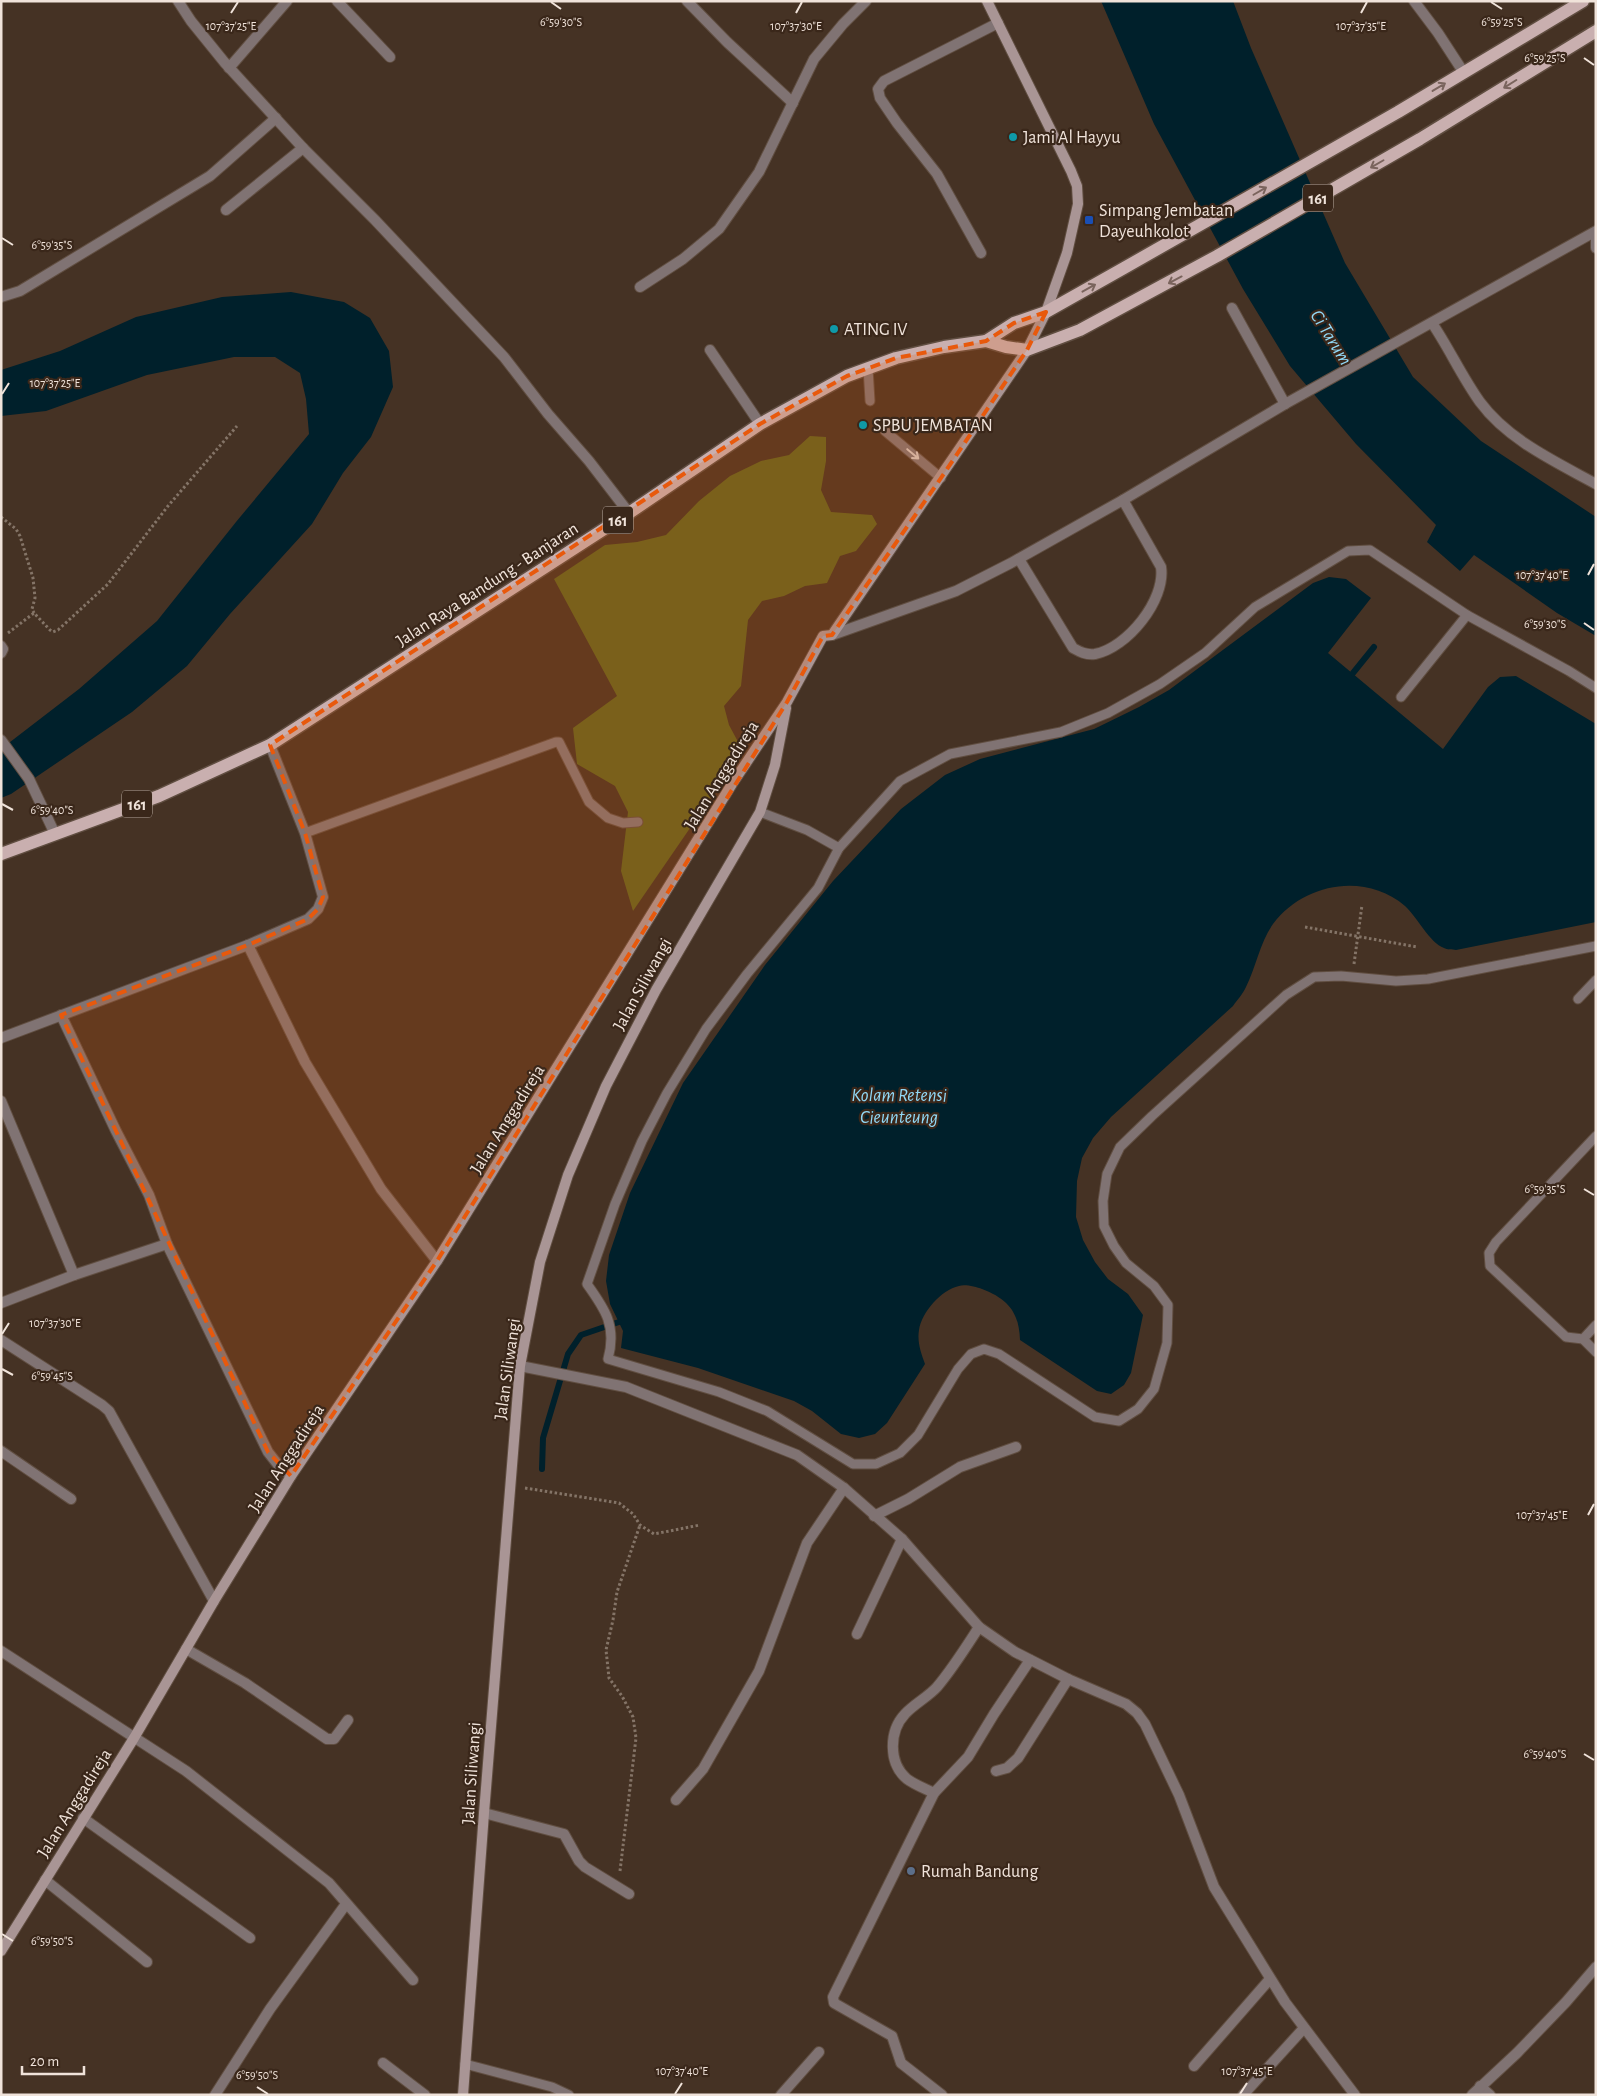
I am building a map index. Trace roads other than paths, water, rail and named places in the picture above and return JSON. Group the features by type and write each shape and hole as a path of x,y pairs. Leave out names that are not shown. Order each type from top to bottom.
{"main road":[{"name":"Jalan Anggadireja","path":"1,1950 134,1738 214,1600 291,1476 437,1261 732,784 787,702 823,636 832,635 1027,350 1046,312 1067,253 1078,204 1077,186 987,1"},
{"name":"161","path":"1464,73 1583,1"},
{"name":"161","path":"1027,350 1080,330 1217,256 1420,139 1596,31"},
{"name":"Jalan Raya Bandung - Banjaran","path":"1,854 159,796 270,745 629,514 760,424 847,376 896,358 944,347 986,341 1014,323 1046,312 1464,73"},
{"name":"Jalan Raya Bandung - Banjaran","path":"986,341 1006,347 1027,350"},
{"name":"Jalan Siliwangi","path":"463,2095 520,1366 540,1262 568,1175 606,1086 656,990 760,812 775,765 787,702"}],"street":[{"path":"178,1 191,21 229,68 303,148 375,220 504,357 548,414 590,461 629,514"},
{"path":"229,68 287,1"},
{"path":"337,1 390,57"},
{"path":"686,1 727,42 793,102"},
{"path":"640,287 683,259 719,229 759,172 814,59 843,24 866,1"},
{"path":"1414,1 1464,73"},
{"path":"981,253 937,174 897,123 880,98 878,89 884,81 998,23"},
{"path":"1,297 20,291 210,176 276,118"},
{"path":"226,210 303,148"},
{"path":"832,635 956,591 1019,559 1285,404 1596,233 1596,248"},
{"path":"1232,308 1285,404"},
{"path":"1432,323 1480,402 1490,414 1510,432 1538,451 1596,484"},
{"path":"710,350 760,424"},
{"path":"1019,559 1073,648 1083,653 1094,654 1113,646 1136,628 1161,586 1163,577 1162,568 1123,500"},
{"path":"1,646 3,649 1,653"},
{"path":"4,744 29,779 56,834"},
{"path":"1,1038 248,945 308,919 318,909 323,897 305,833 270,745"},
{"path":"248,945 305,1062 325,1096 381,1189 437,1261"},
{"path":"61,1016 149,1195 167,1244 268,1452 279,1466 291,1476"},
{"path":"1,1101 74,1275"},
{"path":"1,1303 74,1275 167,1244"},
{"path":"1,1340 110,1411 214,1600"},
{"path":"520,1366 626,1387 797,1455 844,1488 902,1539 979,1627 1015,1652 1068,1679 1126,1704 1137,1713 1145,1724 1179,1796 1214,1886 1270,1980 1353,2094"},
{"path":"874,1516 908,1499 960,1467 1016,1446"},
{"path":"1,1451 71,1499"},
{"path":"676,1800 703,1769 759,1671 807,1543 844,1488"},
{"path":"857,1634 902,1539"},
{"path":"934,1793 908,1779 896,1765 892,1749 896,1725 906,1712 936,1688 952,1668 979,1627"},
{"path":"186,1649 244,1683 327,1739 334,1739 348,1720"},
{"path":"1,1651 194,1776 315,1872 328,1883 413,1980"},
{"path":"942,2095 901,2064 892,2036 834,2003 832,1999 934,1793 968,1757 1030,1660"},
{"path":"996,1771 1007,1768 1018,1758 1068,1679"},
{"path":"484,1813 564,1834 579,1861 585,1867 629,1894"},
{"path":"83,1818 250,1938"},
{"path":"45,1880 147,1962"},
{"path":"215,2095 270,2008 346,1904"},
{"path":"1472,2095 1518,2053 1596,1967"},
{"path":"1194,2066 1270,1980"},
{"path":"1243,2095 1304,2028"},
{"path":"781,2095 819,2052"},
{"path":"384,2063 425,2095"},
{"path":"1480,2086 1490,2095"}],"lane":[{"path":"868,368 870,401"},
{"path":"885,431 941,478"},
{"path":"1596,688 1467,615 1370,550 1348,552 1255,607 1205,653 1160,684 1108,713 1062,732 950,754 900,780 839,848 818,888 747,974 706,1029 667,1093 642,1141 615,1204 587,1284 605,1309 611,1329 612,1345 608,1358 719,1392 767,1411 853,1464 876,1464 900,1453 918,1435 958,1369 971,1354 984,1349 998,1354 1095,1417 1119,1421 1138,1409 1154,1389 1167,1343 1168,1305 1154,1286 1126,1263 1114,1246 1104,1226 1103,1201 1107,1174 1120,1147 1286,995 1314,977 1352,977 1396,981 1428,980 1596,946"},
{"path":"1401,697 1467,615"},
{"path":"305,833 556,742 559,742 589,802 608,818 624,823 638,822"},
{"path":"760,812 807,830 839,848"},
{"path":"1578,999 1596,980"},
{"path":"1596,1136 1496,1242 1489,1253 1490,1266 1566,1337 1583,1339 1596,1352"},
{"path":"1583,1339 1596,1325"},
{"path":"465,2064 552,2086 570,2095"}],"water":[{"name":"Ci Tarum","path":"1101,1 1233,1 1251,48 1345,263 1413,377 1481,441 1596,517 1596,636 1557,613 1474,555 1460,571 1427,542 1436,525 1356,444 1290,366 1243,289 1154,124"},
{"path":"291,292 344,302 370,318 389,351 393,387 371,437 343,473 312,524 230,614 187,666 132,712 11,794 1,798 1,749 79,689 157,621 309,434 306,399 300,373 275,357 234,357 147,375 46,411 1,416 1,370 60,351 136,317 222,297"},
{"name":"Kolam Retensi Cieunteung","path":"1329,577 1346,579 1371,598 1328,653 1443,749 1488,687 1500,677 1516,676 1596,724 1596,922 1456,950 1447,949 1439,945 1405,906 1389,895 1372,889 1354,886 1318,891 1301,899 1286,910 1269,931 1246,987 1233,1006 1111,1117 1093,1138 1082,1158 1077,1181 1076,1217 1083,1240 1095,1262 1108,1279 1128,1294 1143,1315 1131,1373 1124,1385 1111,1394 1097,1391 1020,1340 1014,1314 999,1297 980,1288 961,1285 952,1288 939,1297 924,1316 919,1330 919,1339 925,1364 887,1423 875,1434 859,1438 841,1434 812,1411 794,1401 698,1368 621,1348 623,1331 610,1304 606,1281 609,1255 630,1193 683,1083 765,965 833,881 901,809 945,775 980,759 1094,729 1139,707 1169,690 1313,583"}],"waterway":[{"path":"1353,673 1374,647"},
{"path":"542,1469 543,1438 568,1354 581,1335 619,1322"}],"place":[{"name":"Jami Al Hayyu","path":"1013,137"},
{"name":"Simpang Jembatan Dayeuhkolot","path":"1089,220"},
{"name":"ATING IV","path":"834,329"},
{"name":"SPBU JEMBATAN","path":"863,425"},
{"name":"Rumah Bandung","path":"911,1871"}]}
